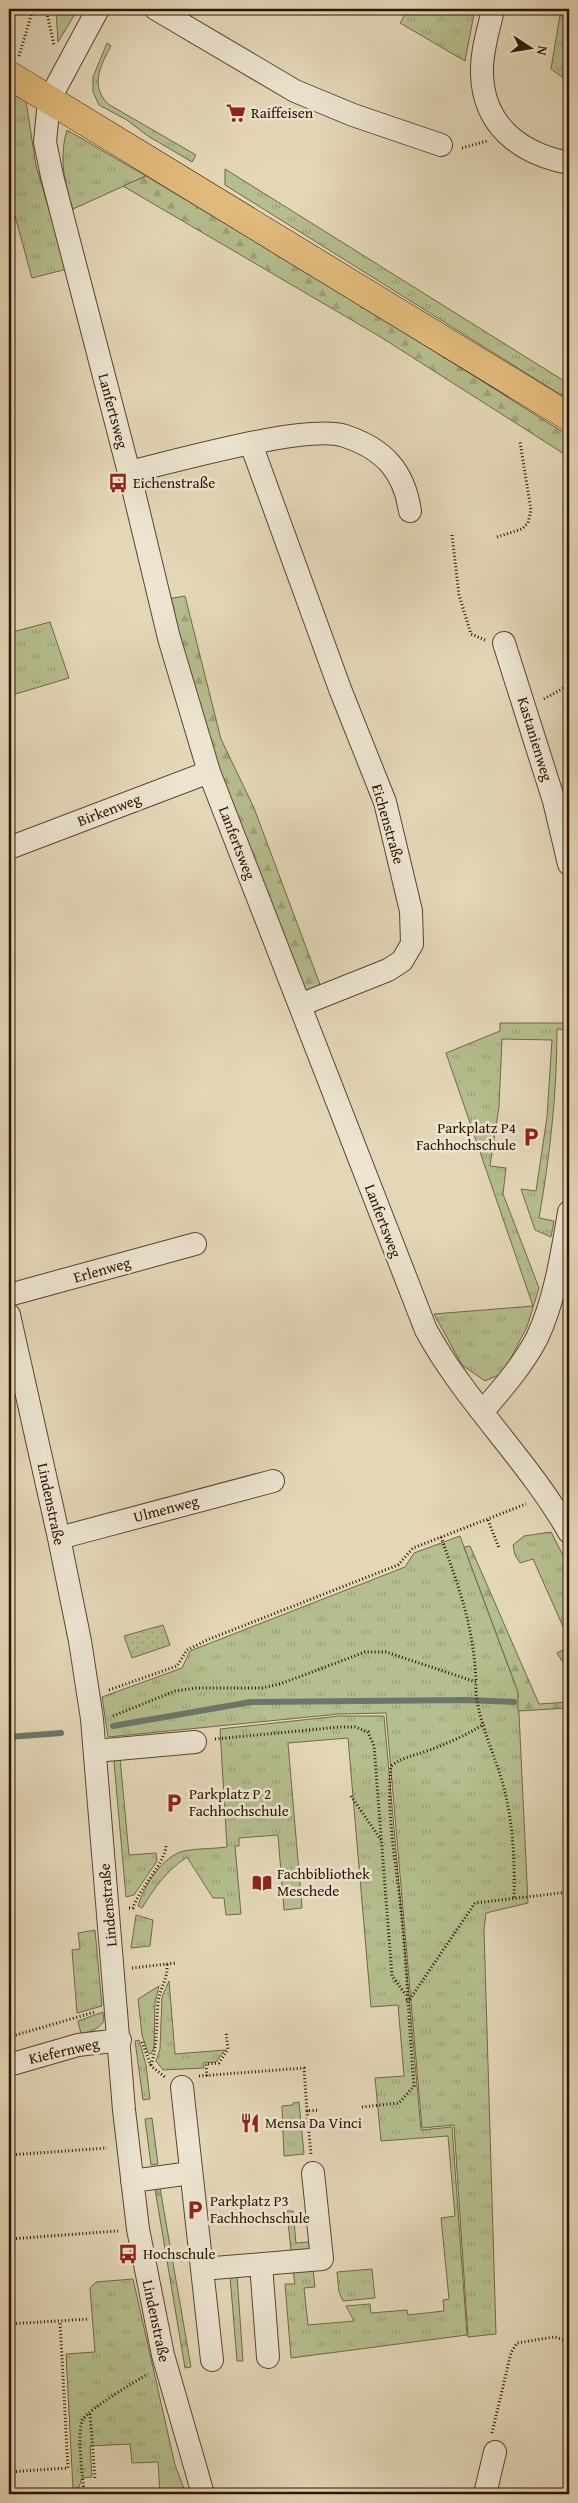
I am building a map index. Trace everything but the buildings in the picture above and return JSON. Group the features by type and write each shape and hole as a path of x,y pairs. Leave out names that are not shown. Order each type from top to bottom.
{"main road":[{"path":"11,76 569,417"}],"street":[{"path":"49,100 98,9"},
{"path":"156,9 295,91 353,115 441,145"},
{"path":"493,9 483,60 483,86 488,106 507,136 538,154 569,163"},
{"name":"Lanfertsweg","path":"49,100 45,130 52,176 129,472 169,638 210,772 426,1330 449,1370 547,1495 569,1532"},
{"path":"129,472 290,436 344,435 371,449 394,465 407,490 410,511"},
{"name":"Eichenstraße","path":"251,444 340,689 385,802 411,911 412,944 402,961 388,970 300,1005"},
{"name":"Kastanienweg","path":"504,644 554,801 569,864"},
{"name":"Birkenweg","path":"9,848 210,772"},
{"path":"482,1412 504,1387 536,1339 558,1270 569,1212"},
{"name":"Erlenweg","path":"9,1295 195,1244"},
{"name":"Lindenstraße","path":"9,1315 59,1538 89,1696 116,2006 130,2038 128,2146 138,2229 149,2292 166,2364 203,2494"},
{"name":"Ulmenweg","path":"59,1538 273,1481"},
{"path":"95,1751 195,1742"},
{"name":"Kiefernweg","path":"9,2065 78,2045 130,2038"},
{"path":"181,2081 212,2360"},
{"path":"132,2181 191,2172"},
{"path":"202,2269 322,2259 313,2173"},
{"path":"260,2264 268,2357"},
{"path":"485,2494 495,2452"}],"path":[{"path":"11,76 33,9"},
{"path":"46,9 54,44 65,71"},
{"path":"441,145 463,148 507,136"},
{"path":"497,537 522,529 530,517 531,510 520,442"},
{"path":"452,534 459,595 471,634 485,640 504,644"},
{"path":"525,706 556,694 569,684"},
{"path":"89,1696 177,1666 187,1650 398,1565 413,1548 488,1520 547,1495"},
{"path":"488,1520 499,1548"},
{"path":"441,1538 467,1610 472,1631 475,1692 479,1712 508,1805 514,1898"},
{"path":"92,1719 122,1714 166,1694 182,1690 196,1688 262,1688 280,1684 355,1654 365,1652 386,1652 476,1682"},
{"path":"362,2107 398,2103 414,2086 401,1910 394,1866 389,1789 391,1766 402,1757 461,1738 484,1724"},
{"path":"231,1738 340,1727 355,1727 368,1732 374,1746 392,1976 406,1998"},
{"path":"351,1796 382,1840"},
{"path":"108,1909 133,1908 137,1896 166,1855 166,1845"},
{"path":"406,1998 410,1999 475,1903 569,1892"},
{"path":"114,1969 176,1963"},
{"path":"151,2066 157,2040 158,2002 168,1977 166,1964"},
{"path":"9,2037 116,2006"},
{"path":"206,2076 206,2064 219,2063 228,2049 226,2032"},
{"path":"130,2038 151,2066 160,2074 181,2081 206,2076 304,2068 313,2173"},
{"path":"307,2111 319,2110"},
{"path":"9,2155 128,2146"},
{"path":"9,2240 138,2229"},
{"path":"9,2324 89,2319"},
{"path":"9,2472 68,2468 60,2320"},
{"path":"495,2452 492,2438 493,2426 511,2353 517,2343 554,2337 569,2340"},
{"path":"80,2494 84,2493 80,2432 84,2418 125,2387 166,2364"},
{"path":"90,2413 95,2478"}],"green space":[{"path":"57,9 78,9 58,42 56,11"},
{"path":"408,9 475,9 465,61 400,23"},
{"path":"561,9 569,9 569,82 551,69"},
{"path":"107,43 111,46 100,68 98,83 99,90 108,104 196,155 192,162 148,136 127,120 99,105 93,92 93,77"},
{"path":"9,92 26,101 36,166 67,269 32,278 9,194"},
{"path":"67,130 146,176 73,209 67,190 63,160"},
{"path":"225,169 569,384 569,400 225,185"},
{"path":"146,176 390,323 569,436 569,457 379,336 123,186"},
{"path":"185,596 221,739 254,808 322,990 302,997 213,766 167,599"},
{"path":"50,622 69,678 9,696 9,633"},
{"path":"500,1023 569,1023 569,1030 557,1029 556,1077 552,1124 539,1218 554,1221 551,1237 535,1230 521,1189 536,1191 547,1117 552,1040 502,1039 499,1107 490,1166 506,1168 503,1194 539,1288 527,1327 503,1373 485,1381 462,1365 434,1314 533,1306 446,1053 500,1031"},
{"path":"551,1532 569,1567 569,1640 533,1559 520,1563 515,1555 513,1545 524,1536"},
{"path":"460,1536 518,1692 528,1903 486,1913 484,1929 496,2334 468,2337 454,2125 422,2128 386,1713 339,1714 108,1737 102,1697 182,1668 190,1651 405,1567 414,1553"},
{"path":"470,1546 539,1704 569,1702 569,1708 518,1711 518,1692 464,1547"},
{"path":"163,1625 170,1645 132,1658 124,1636"},
{"path":"569,1647 569,1664 562,1661 557,1653"},
{"path":"339,1716 384,1716 421,2130 452,2127 467,2335 291,2358 285,2284 295,2284 293,2271 313,2269 315,2287 304,2288 308,2325 354,2321 346,2306 370,2304 371,2313 407,2310 408,2315 444,2311 443,2300 449,2299 441,2218 455,2216 448,2136 381,2141 375,2078 404,2076 398,2005 371,2007 348,1738 288,1743 302,1908 284,1910 278,1835 239,1838 239,1846 235,1846 241,1914 226,1915 224,1898 213,1898 187,1857 162,1880 142,1908 138,1906 149,1881 168,1859 184,1851 227,1847 220,1729"},
{"path":"120,1758 129,1855 156,1853 157,1861 134,1895 126,1897 114,1762"},
{"path":"136,1915 153,1920 150,1946 131,1948"},
{"path":"95,1930 102,2006 77,2013 72,1950 80,1949 78,1933"},
{"path":"169,1981 175,2054 225,2050 216,2062 203,2063 204,2068 163,2070 156,2061 160,2049 162,1997"},
{"path":"159,1986 155,2002 154,2048 151,2054 148,2053 142,2035 138,1999"},
{"path":"103,2012 104,2021 102,2024 94,2030 81,2034 78,2021"},
{"path":"139,2040 146,2065 150,2099 143,2100 135,2041"},
{"path":"299,2102 304,2154 284,2156 282,2106 293,2105 293,2103"},
{"path":"152,2118 158,2164 151,2165 145,2119"},
{"path":"160,2188 191,2367 185,2368 155,2189"},
{"path":"287,2211 293,2211 296,2243 309,2242 310,2250 291,2251"},
{"path":"372,2269 375,2298 343,2301 339,2292 337,2272"},
{"path":"237,2275 243,2361 237,2361 230,2276"},
{"path":"133,2279 175,2465 186,2494 160,2494 158,2462 132,2463 130,2444 90,2446 92,2477 82,2478 79,2487 73,2489 66,2354 95,2352 90,2288 96,2282"}],"waterway":[{"path":"113,1726 251,1702 467,1700 514,1702"},
{"path":"9,1737 61,1733"}],"place":[{"name":"Raiffeisen","path":"236,113"},
{"name":"Eichenstraße","path":"118,483"},
{"name":"Parkplatz P4 Fachhochschule","path":"531,1137"},
{"name":"Parkplatz P 2 Fachhochschule","path":"174,1803"},
{"name":"Fachbibliothek Meschede","path":"262,1883"},
{"name":"Mensa Da Vinci","path":"250,2123"},
{"name":"Parkplatz P3 Fachhochschule","path":"195,2210"},
{"name":"Hochschule","path":"128,2254"}]}
